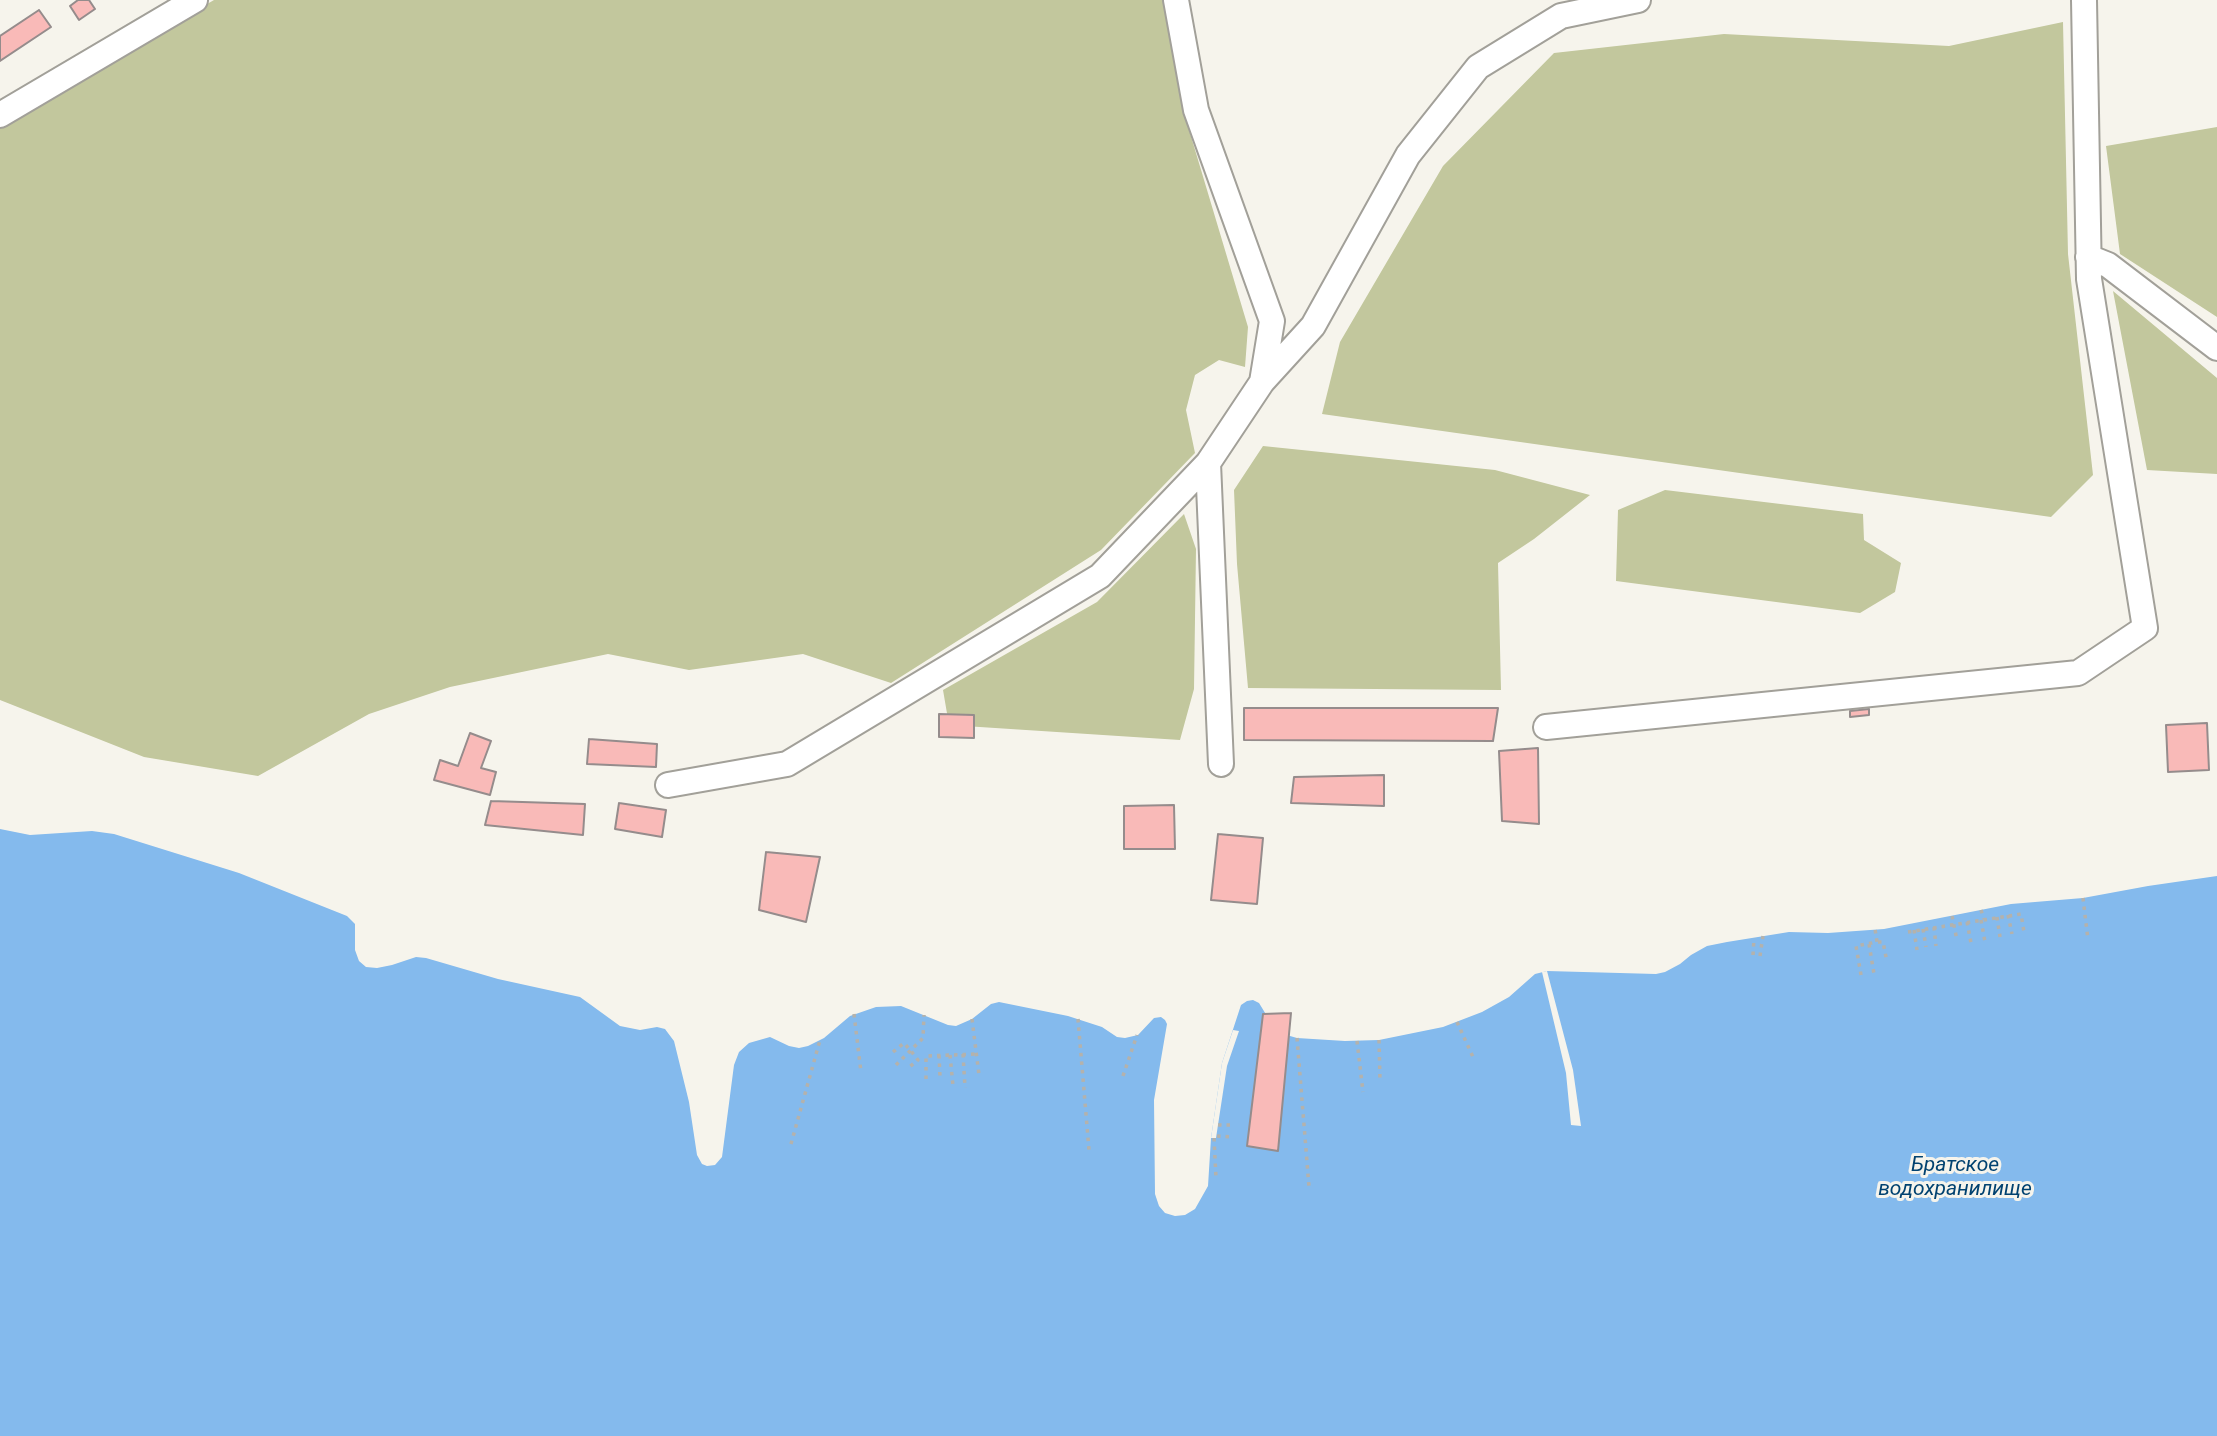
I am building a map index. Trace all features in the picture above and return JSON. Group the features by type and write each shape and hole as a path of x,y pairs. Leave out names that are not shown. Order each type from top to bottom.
{"street":[{"path":"0,115 195,0"},
{"path":"1176,0 1195,110 1272,321 1262,382"},
{"path":"668,785 787,764 1100,576 1208,463 1262,382 1313,326 1408,155 1478,67 1561,16 1637,0"},
{"path":"1546,727 2078,674 2145,628 2089,279 2084,0"},
{"path":"2088,257 2108,265 2217,348"},
{"path":"1208,463 1221,764"}],"path":[{"path":"2083,898 2088,940"},
{"path":"1982,910 1985,942"},
{"path":"1908,932 2021,914 2024,932"},
{"path":"2008,915 2012,934"},
{"path":"1952,916 1957,940"},
{"path":"1997,918 2000,937"},
{"path":"1967,922 1971,943"},
{"path":"1934,927 1936,946"},
{"path":"1875,929 1877,942"},
{"path":"1923,929 1926,947"},
{"path":"1914,930 1917,950"},
{"path":"1760,957 1763,936"},
{"path":"1753,955 1754,938"},
{"path":"1861,975 1856,946 1883,942 1887,962"},
{"path":"1869,944 1874,974"},
{"path":"854,1014 861,1072"},
{"path":"896,1065 923,1038 924,1015"},
{"path":"972,1019 979,1075"},
{"path":"1079,1019 1089,1150"},
{"path":"1457,1021 1473,1057"},
{"path":"1123,1076 1138,1035"},
{"path":"1297,1038 1309,1187"},
{"path":"791,1144 820,1040"},
{"path":"1379,1040 1380,1080"},
{"path":"1357,1041 1363,1092"},
{"path":"893,1052 904,1043 911,1051 918,1060 907,1069"},
{"path":"963,1054 965,1088"},
{"path":"926,1079 926,1056 976,1054"},
{"path":"939,1055 940,1077"},
{"path":"950,1055 953,1086"},
{"path":"1218,1125 1235,1125"},
{"path":"1216,1178 1215,1137 1233,1137"},
{"path":"1209,1167 1216,1167"}],"green space":[{"path":"214,0 1165,0 1184,113 1248,327 1245,367 1219,360 1195,375 1186,410 1195,453 1101,550 891,683 803,654 689,670 608,654 450,687 369,714 258,776 144,757 0,700 0,125"},
{"path":"2063,22 2068,254 2093,475 2051,517 1322,414 1340,342 1443,166 1554,53 1724,34 1949,46"},
{"path":"2217,127 2217,317 2120,254 2106,146"},
{"path":"2113,291 2217,378 2217,474 2147,470"},
{"path":"1263,446 1495,470 1590,495 1498,563 1501,690 1248,688 1237,564 1234,490"},
{"path":"1665,490 1863,514 1864,540 1901,563 1895,592 1860,613 1616,581 1618,510"},
{"path":"1184,514 1196,549 1194,689 1180,740 949,725 943,690 1097,602"}],"water":[{"name":"Братское водохранилище","path":"0,829 30,835 92,831 114,834 239,873 347,916 355,924 355,950 359,961 366,967 377,968 416,957 426,958 498,979 580,997 620,1026 640,1030 657,1027 665,1029 674,1041 689,1102 697,1155 702,1164 707,1166 715,1165 722,1157 734,1065 739,1052 749,1043 770,1037 789,1046 808,1046 824,1038 850,1016 876,1007 901,1006 956,1026 972,1019 991,1004 999,1002 1068,1016 1125,1038 1138,1035 1154,1018 1161,1017 1167,1024 1154,1100 1155,1194 1165,1213 1175,1216 1185,1215 1195,1209 1208,1186 1211,1138 1222,1063 1241,1005 1247,1001 1259,1003 1270,1021 1283,1034 1297,1038 1345,1041 1379,1040 1443,1027 1482,1012 1509,997 1535,974 1547,971 1656,974 1680,964 1707,946 1727,942 1789,932 1828,933 1884,929 2011,904 2083,898 2217,876 2217,1436 0,1436"}],"pier":[{"path":"1547,971 1573,1070 1581,1126 1571,1125 1566,1073 1542,972"},
{"path":"1233,1030 1239,1031 1227,1066 1216,1138 1211,1138 1222,1063"}],"building":[{"path":"78,0 89,0 95,9 79,20 70,6"},
{"path":"39,10 51,27 0,61 0,36"},
{"path":"1244,708 1498,708 1493,741 1244,740"},
{"path":"1869,709 1869,715 1850,717 1850,711"},
{"path":"939,714 974,715 974,738 939,737"},
{"path":"2207,723 2209,770 2168,772 2166,725"},
{"path":"470,733 491,741 481,768 496,772 490,795 434,780 440,760 458,766"},
{"path":"589,739 657,744 656,767 587,764"},
{"path":"1538,748 1539,824 1502,821 1499,751"},
{"path":"1384,775 1384,806 1291,803 1294,777"},
{"path":"491,801 585,804 583,835 485,825"},
{"path":"619,803 666,810 662,837 615,829"},
{"path":"1174,805 1175,849 1124,849 1124,806"},
{"path":"1218,834 1263,838 1257,904 1211,900"},
{"path":"766,852 820,857 806,922 759,910"},
{"path":"1291,1013 1278,1151 1247,1146 1263,1014"}]}
